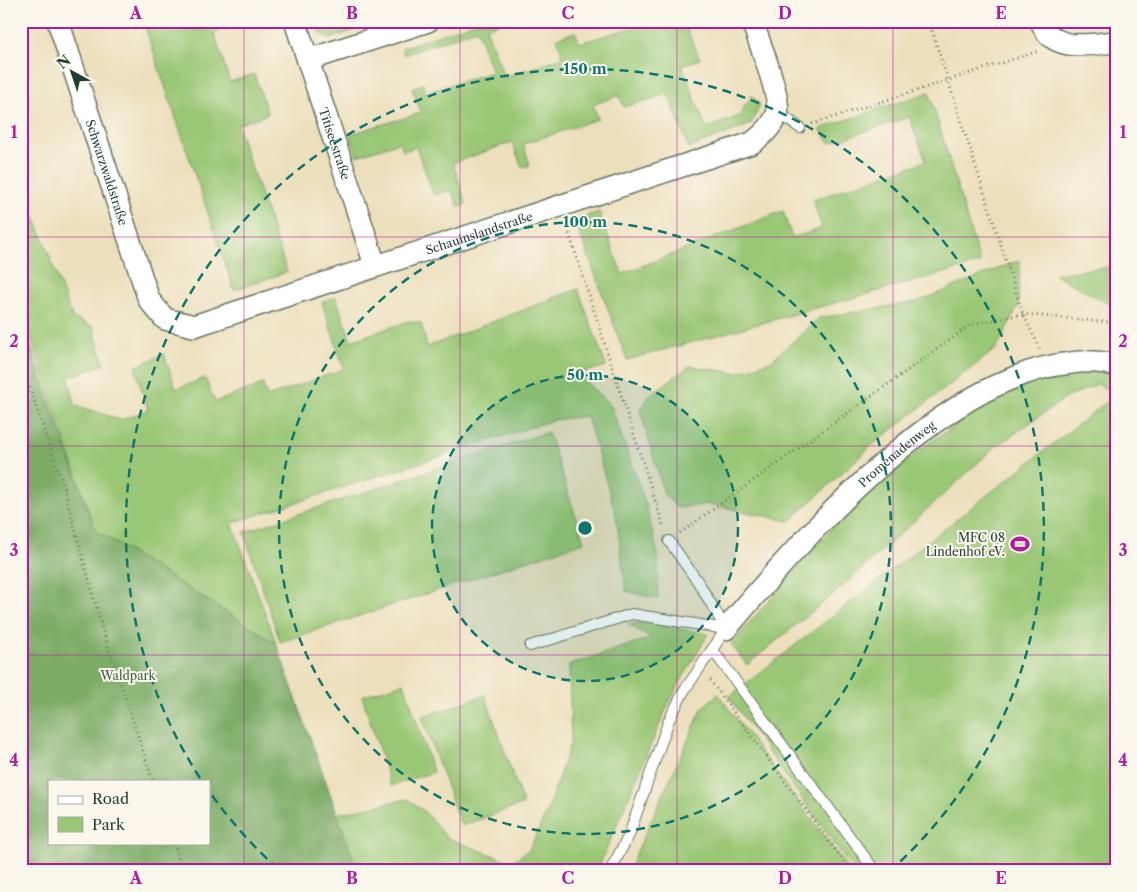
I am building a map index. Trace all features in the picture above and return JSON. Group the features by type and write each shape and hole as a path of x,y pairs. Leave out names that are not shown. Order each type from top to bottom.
{"street":[{"name":"Schwarzwaldstraße","path":"58,21 149,300 165,319"},
{"name":"Titiseestraße","path":"295,21 375,265"},
{"path":"308,60 428,21"},
{"path":"752,21 776,95 778,112"},
{"path":"1041,21 1052,38 1064,44 1116,42"},
{"name":"Schauinslandstraße","path":"165,319 194,326 375,265 752,143 768,130 778,112"},
{"name":"Promenadenweg","path":"726,629 799,544 845,498 894,454 954,410 1002,383 1048,365 1081,362 1116,366"}],"lane":[{"path":"778,112 800,128"},
{"path":"669,541 698,582 726,629"},
{"path":"530,646 632,614 726,629"},
{"path":"610,871 629,835 669,720 700,666 726,629"},
{"path":"712,649 875,871"},
{"path":"1078,871 1093,868 1099,871"}],"path":[{"path":"929,21 1023,314 1048,365"},
{"path":"800,128 1064,44"},
{"path":"560,205 669,541 972,324 1023,314 1116,323"},
{"path":"21,364 62,481 102,628 153,780"},
{"path":"700,666 850,871"},
{"path":"174,844 183,871"}],"green space":[{"path":"143,21 248,21 214,33 230,82 254,74 268,114 237,125 287,272 234,290"},
{"path":"315,21 378,21 330,39 320,33"},
{"path":"479,21 506,21 486,28 504,77 563,57 557,38 575,32 580,43 655,21 683,21 700,59 682,65 706,128 739,116 752,95 760,105 751,124 689,148 668,94 624,107 619,95 593,105 598,119 523,144 530,165 522,168 512,142 453,163 466,204 459,208 451,190 434,195 416,147 403,151 400,142 357,156 350,134 421,113 412,88 423,84 425,93 492,72 477,29 404,55 402,48"},
{"path":"929,92 980,263 627,360 575,220 599,212 622,274 783,211 792,238 822,228 813,200 926,161 909,117 830,143 820,129"},
{"path":"21,179 72,317 93,327 104,364 69,377 75,405 121,420 148,410 135,367 164,354 176,389 205,378 215,402 263,384 267,397 344,369 322,302 336,297 351,341 409,321 421,323 427,347 578,289 606,366 578,374 611,406 646,505 658,555 658,599 626,591 616,515 587,416 553,420 232,523 276,643 95,530 21,308"},
{"path":"1020,260 1018,306 997,348 871,446 790,521 708,504 677,508 664,494 640,410 651,394 690,366 737,373 771,361 819,318 917,302"},
{"path":"1116,266 1116,308 1054,274"},
{"name":"Waldpark","path":"21,319 95,530 276,643 355,863 362,871 21,871"},
{"path":"1076,367 1116,371 1116,394 1098,384 1067,397 994,448 843,586 747,665 731,644 846,512 926,445 975,412 1034,380"},
{"name":"MFC 08 Lindenhof eV.","path":"1113,397 1116,401 1116,871 854,871 729,697"},
{"path":"548,432 584,542 280,642 244,532"},
{"path":"646,623 708,634 670,700 597,871 362,871 355,863 337,814 407,799 424,811 447,838 511,862 529,850 547,812 571,741 569,665 651,638 628,624"},
{"path":"404,683 433,772 391,786 362,696"},
{"path":"718,694 850,871 628,871 703,707"},
{"path":"485,695 523,804 461,826 422,717"}],"place":[{"name":"MFC 08 Lindenhof eV.","path":"1020,544"}]}
